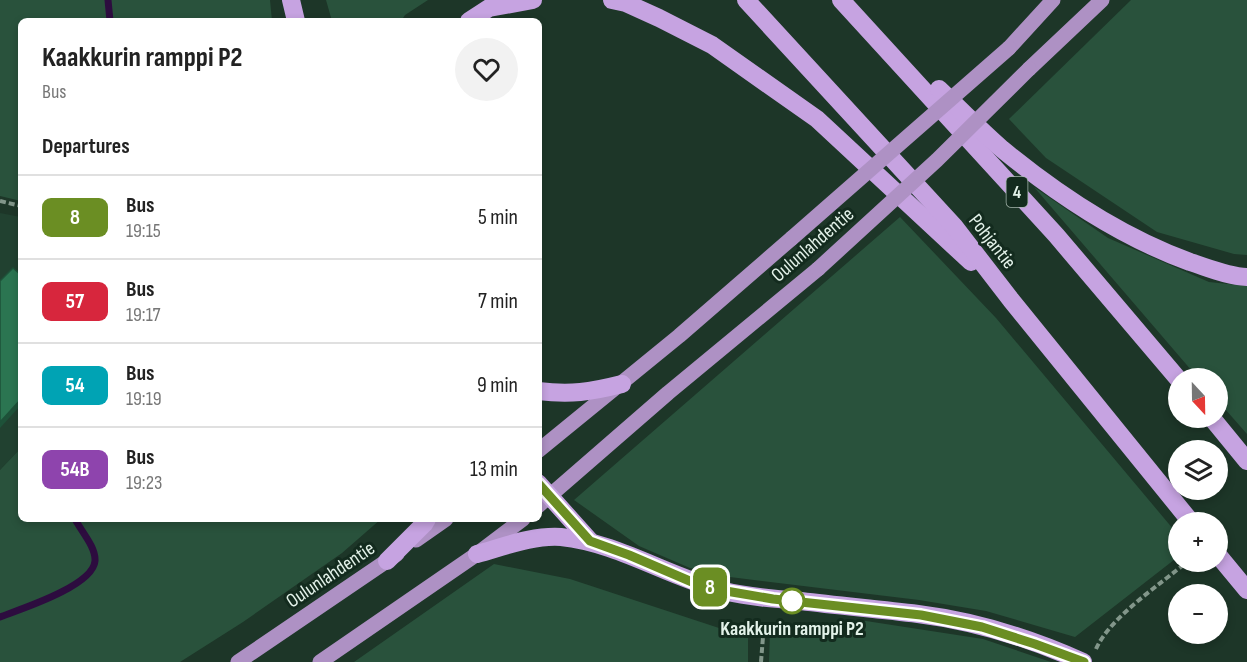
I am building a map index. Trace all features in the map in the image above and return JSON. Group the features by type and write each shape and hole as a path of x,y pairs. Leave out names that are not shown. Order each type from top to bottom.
{"highway":[{"path":"291,0 295,18"},
{"path":"474,18 489,8 533,0"},
{"path":"612,0 626,3 712,45 817,119 1011,300"},
{"name":"Pohjantie","path":"746,0 954,226 1183,512"},
{"path":"845,4 901,53 1000,147 1049,186 1107,223 1168,254 1230,276 1247,277"},
{"name":"4","path":"845,4 1056,234 1169,368"},
{"path":"542,391 565,394 590,392 622,384"},
{"path":"1220,428 1247,461"},
{"path":"542,496 590,541"},
{"path":"387,561 425,522"},
{"path":"477,554 525,541 558,537 590,541 692,582 726,591 773,599 921,615 982,627 1035,644 1089,657"},
{"path":"1228,567 1247,590"}],"main road":[{"name":"Oulunlahdentie","path":"542,448 622,384 1009,48 1053,0"},
{"name":"Oulunlahdentie","path":"542,496 818,269 937,160 1102,0"},
{"name":"Oulunlahdentie","path":"238,662 442,522"},
{"path":"320,662 477,554 518,522"}],"path":[{"path":"0,201 18,205"},
{"path":"1089,657 1120,617 1175,572"},
{"path":"761,662 764,624"}],"shaded area":[{"path":"0,0 270,0 272,18 18,18 18,200 0,196"},
{"path":"326,0 428,0 403,18 331,18"},
{"path":"1131,0 1247,0 1247,255 1234,254 1157,232 1046,158 1009,119"},
{"path":"1034,187 1108,238 1209,282 1247,286 1247,434 1228,412 1228,368 1189,368"},
{"path":"0,213 18,216 18,451 0,470"},
{"path":"900,217 996,318 1168,523 1168,565 1075,637 986,611 919,600 730,577 690,568 639,546 574,500"},
{"path":"18,451 18,522 378,522 342,553 243,622 180,662 0,662 0,470"},
{"path":"494,564 570,579 722,629 748,634 748,662 354,662"},
{"path":"866,621 983,639 1051,662 769,662 770,631 807,636 813,623"}],"building":[{"path":"13,268 18,272 18,402 0,422 0,281"}],"waterway":[{"path":"108,0 110,18"},
{"path":"0,617 70,588 91,570 95,556 77,522"}],"bus line":[{"name":"8","path":"542,488 590,541 692,582 726,591 773,599 921,615 982,627 1084,662"}],"place":[{"name":"Kaakkurin ramppi P2","path":"792,601"}]}
